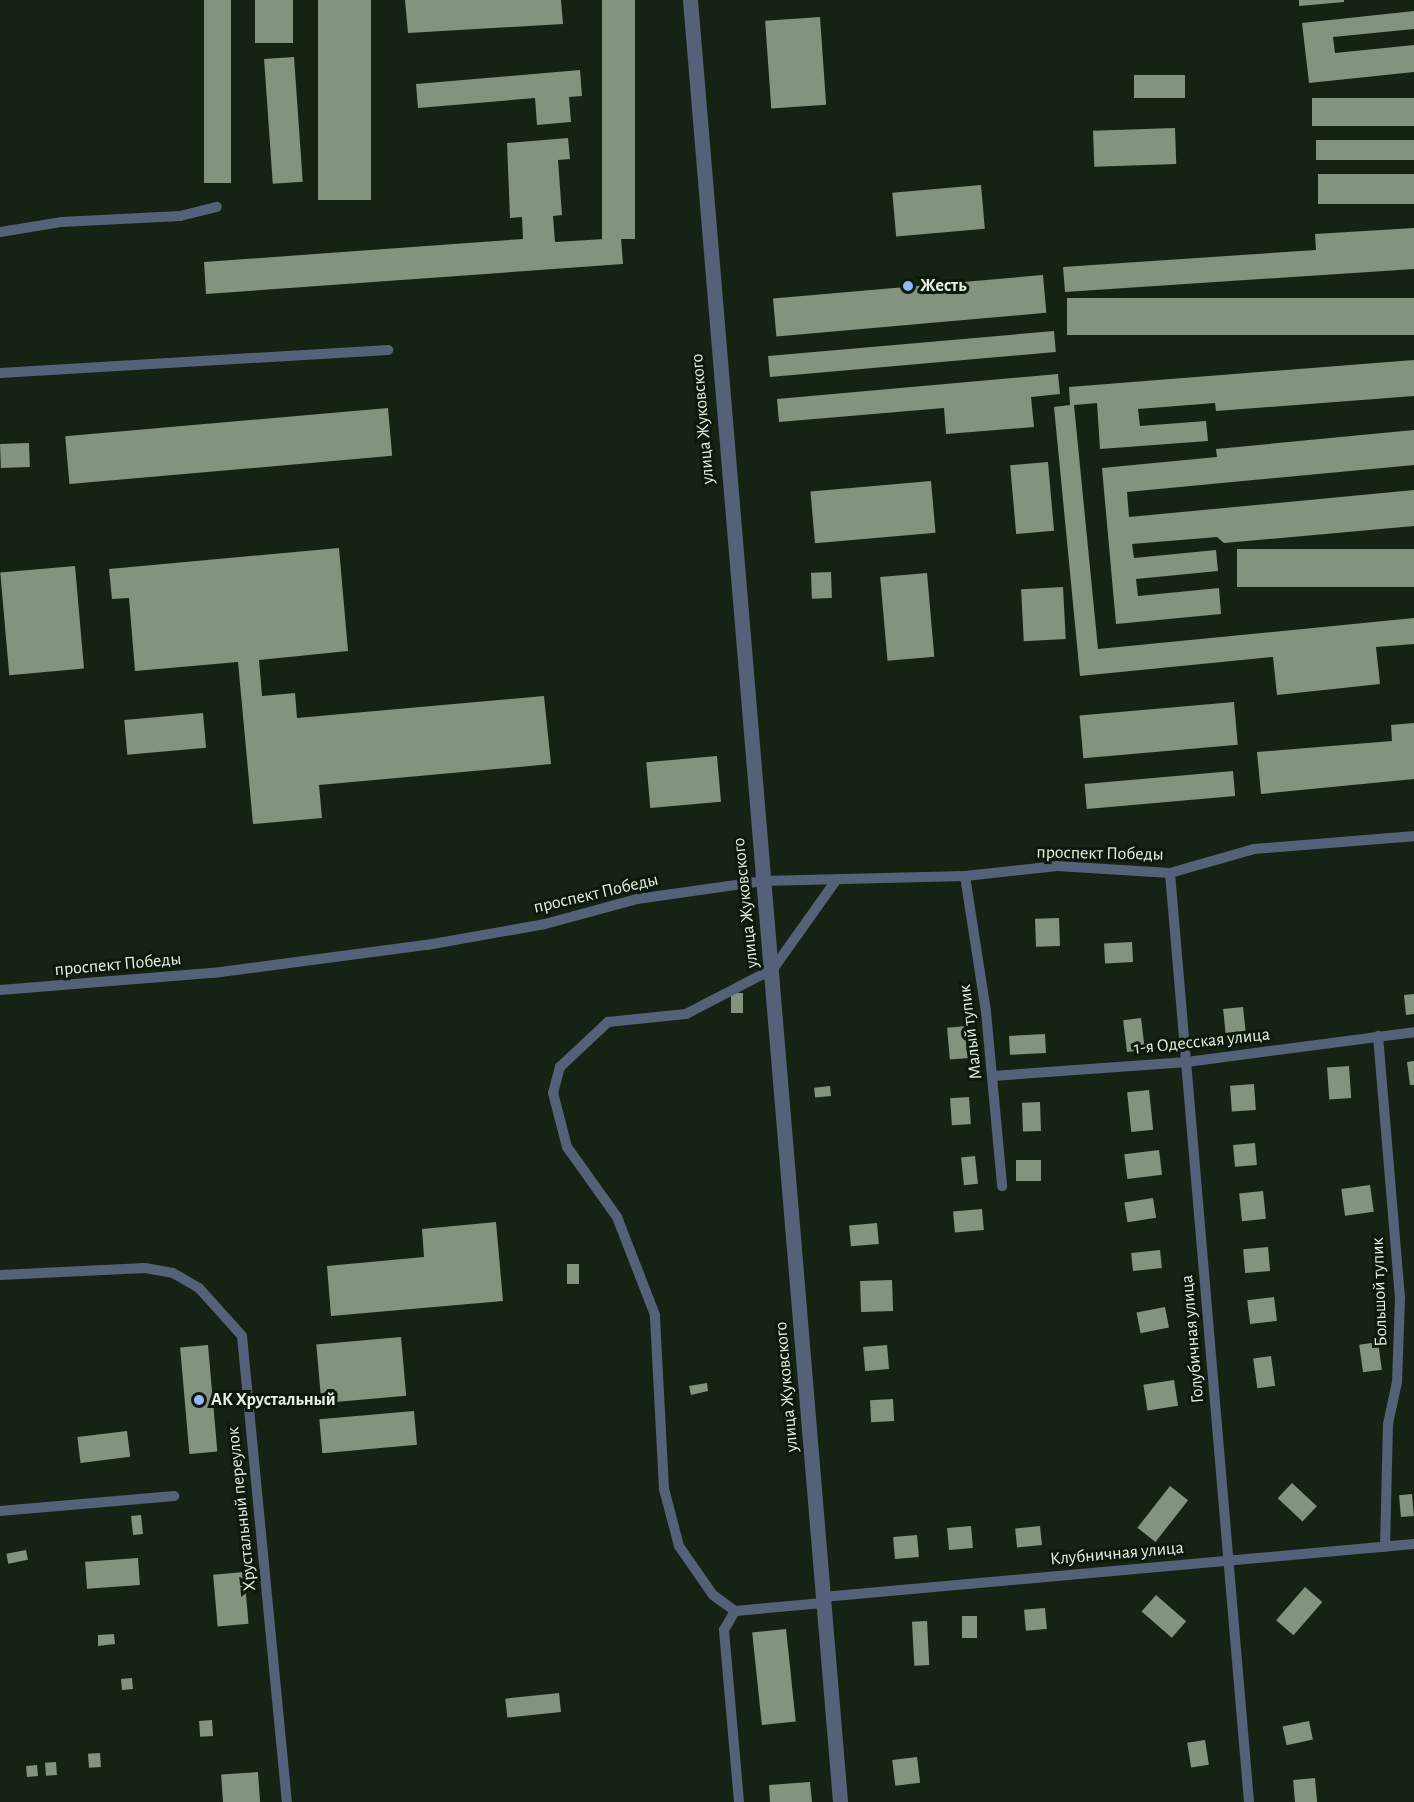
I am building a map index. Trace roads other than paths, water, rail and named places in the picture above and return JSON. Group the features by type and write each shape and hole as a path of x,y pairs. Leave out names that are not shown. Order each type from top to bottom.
{"street":[{"name":"улица Жуковского","path":"690,0 773,969 840,1802"}],"lane":[{"path":"0,232 84,220 180,216 217,207"},
{"path":"0,373 388,350"},
{"name":"проспект Победы","path":"0,990 213,974 416,946 545,924 637,899 764,881 965,876 1057,866 1170,873 1254,849 1414,836"},
{"name":"Голубичная улица","path":"1170,873 1249,1802"},
{"name":"Малый тупик","path":"965,876 993,1076 1002,1186"},
{"path":"739,1802 724,1630 735,1611 713,1595 679,1546 664,1489 655,1315 617,1217 567,1147 553,1093 560,1067 608,1022 686,1014 773,969 837,879"},
{"name":"1-я Одесская улица","path":"993,1076 1187,1062 1414,1032"},
{"name":"Большой тупик","path":"1378,1036 1400,1297 1397,1382 1388,1424 1384,1547"},
{"name":"Хрустальный переулок","path":"0,1275 145,1268 173,1273 199,1288 242,1336 287,1802"},
{"path":"0,1511 174,1496"},
{"name":"Клубничная улица","path":"735,1611 823,1600 1414,1544"}],"place":[{"name":"Жесть","path":"908,286"},
{"name":"АК Хрустальный","path":"199,1400"}]}
